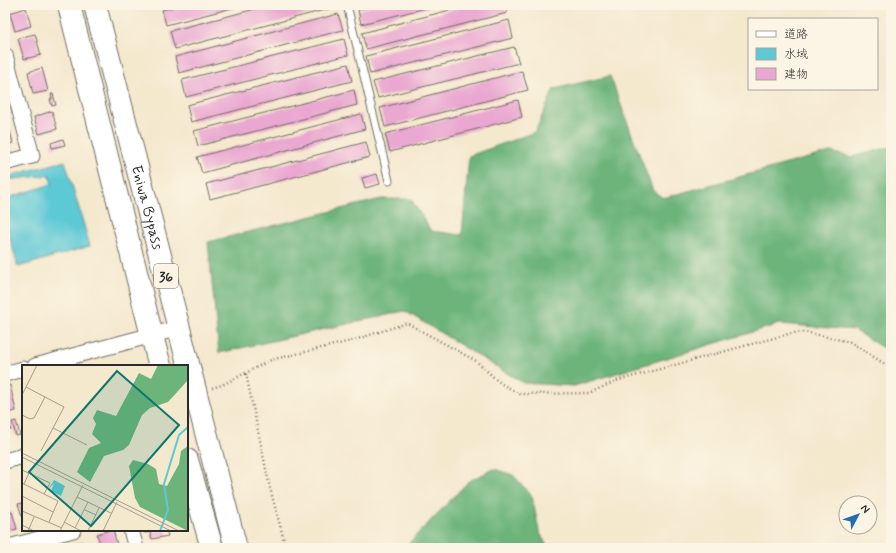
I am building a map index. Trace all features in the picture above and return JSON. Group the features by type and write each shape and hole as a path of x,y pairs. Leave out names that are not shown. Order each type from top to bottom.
{"highway":[{"name":"Eniwa Bypass","path":"69,5 160,365"},
{"name":"Eniwa Bypass","path":"95,5 236,548"},
{"path":"188,464 212,548"}],"street":[{"path":"5,55 32,156 5,164"},
{"path":"44,365 86,360 152,336 179,328"},
{"path":"5,374 22,369"},
{"path":"5,461 22,456"},
{"path":"5,548 69,531"},
{"path":"131,531 136,548"}],"lane":[{"path":"347,5 389,181"}],"path":[{"path":"196,392 222,386 271,360 351,341 407,323 476,361 500,383 520,394 589,393 616,381 792,333 805,332 850,342 891,368"},
{"path":"246,374 270,488 286,548"}],"green space":[{"path":"610,76 653,191 663,198 830,152 852,157 891,147 891,353 854,330 779,324 574,386 523,383 405,311 219,353 208,242 381,199 411,199 431,231 462,235 469,156 535,132 554,89"},
{"path":"494,469 513,475 532,496 539,531 548,548 405,548 469,481"}],"water":[{"path":"65,161 90,246 18,267 5,219 5,199 52,184 49,175 5,180 5,177"}],"building":[{"path":"180,5 240,6 166,25 162,10"},
{"path":"271,5 336,5 336,7 175,49 170,31"},
{"path":"377,5 434,6 361,24 358,10"},
{"path":"469,5 505,5 507,13 366,49 362,33"},
{"path":"26,8 31,26 15,31 10,13"},
{"path":"338,14 343,30 179,73 175,57"},
{"path":"509,20 513,38 370,74 366,56"},
{"path":"35,34 41,55 24,59 18,38"},
{"path":"344,39 348,55 186,97 182,80"},
{"path":"514,47 519,63 378,98 373,82"},
{"path":"348,64 352,81 191,122 187,105"},
{"path":"42,68 48,91 33,94 28,72"},
{"path":"522,71 528,90 385,127 380,108"},
{"path":"354,90 357,105 198,146 194,131"},
{"path":"51,94 53,94 56,105 52,106 50,99 52,99"},
{"path":"518,100 522,117 390,152 385,134"},
{"path":"52,111 57,129 39,134 34,117"},
{"path":"361,114 365,129 202,173 197,157"},
{"path":"8,123 13,143 5,145 5,124"},
{"path":"63,139 65,145 52,148 51,143"},
{"path":"366,142 370,157 210,199 206,184"},
{"path":"377,174 380,184 365,188 362,178"},
{"path":"10,385 16,411 5,413 5,386"},
{"path":"8,418 11,430 5,431 5,419"},
{"path":"16,421 20,435 16,436 12,422"},
{"path":"5,488 9,501 5,502"},
{"path":"22,503 22,516 18,504"},
{"path":"12,512 17,529 5,532 5,514"},
{"path":"113,531 118,548 101,548 97,534"},
{"path":"144,531 166,531 168,536 152,539 150,532 145,533"},
{"path":"83,542 84,548 68,548 67,546"}]}
